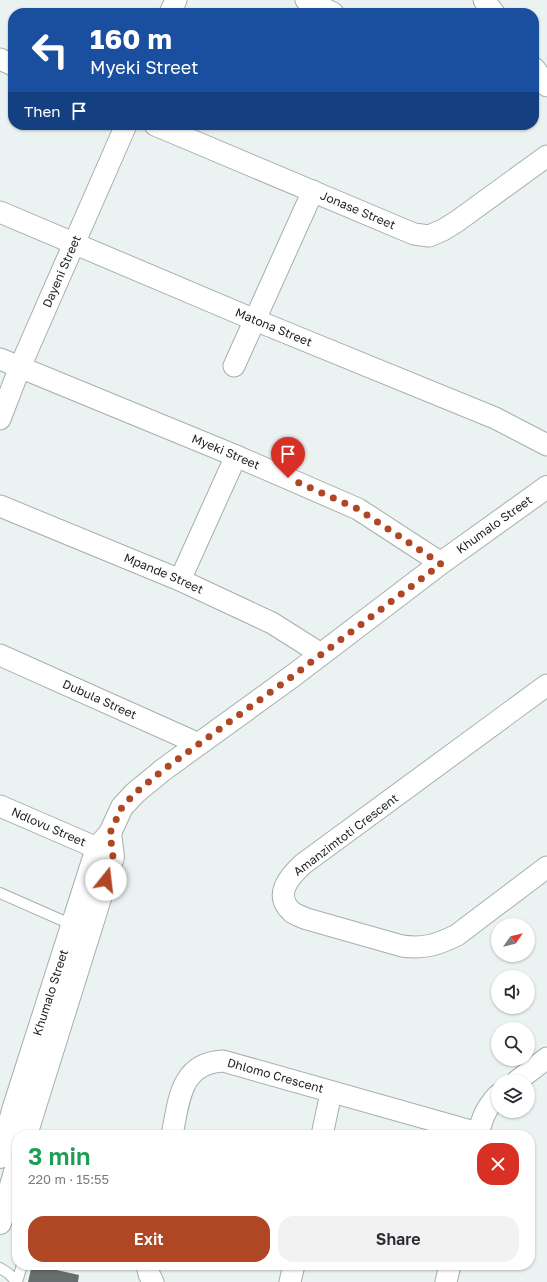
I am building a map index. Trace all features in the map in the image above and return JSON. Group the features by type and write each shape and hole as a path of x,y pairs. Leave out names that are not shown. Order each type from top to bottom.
{"street":[{"path":"306,0 323,8"},
{"path":"484,0 490,8"},
{"path":"539,75 547,86"},
{"name":"Dayeni Street","path":"0,419 20,367 124,130"},
{"name":"Jonase Street","path":"167,130 414,234 429,236 456,222 547,157"},
{"path":"234,366 312,190"},
{"name":"Matona Street","path":"0,212 255,320 495,418 547,445"},
{"name":"Myeki Street","path":"0,359 236,456 358,509 441,564"},
{"path":"180,580 236,456"},
{"name":"Khumalo Street","path":"14,1130 81,929 113,857 103,841 122,807 135,793 163,770 547,487"},
{"name":"Mpande Street","path":"0,506 180,580 272,623 321,654"},
{"name":"Dubula Street","path":"0,655 199,744"},
{"name":"Amanzimtoti Crescent","path":"547,685 303,864 293,873 285,884 283,895 286,904 293,913 307,919 402,946 415,948 441,943 457,935 547,867"},
{"name":"Ndlovu Street","path":"0,806 103,841"},
{"path":"526,1074 547,1058"},
{"name":"Dhlomo Crescent","path":"173,1130 180,1096 191,1074 200,1067 212,1062 223,1061 464,1130"},
{"name":"Dhlomo Crescent","path":"323,1130 331,1092"},
{"path":"479,1130 484,1113 491,1103"},
{"name":"Khumalo Street","path":"0,1157 12,1135"},
{"path":"0,1223 11,1187"},
{"path":"148,1270 153,1282"},
{"path":"290,1282 293,1270"},
{"path":"446,1282 449,1270"}],"lane":[{"path":"0,892 81,929"},
{"path":"0,1268 8,1273 17,1282 21,1270"}],"building":[{"path":"31,1270 56,1270 79,1275 78,1282 28,1282"}],"route":[{"path":"106,880 113,857 110,833 122,807 135,793 163,770 294,675 441,564 358,509 288,478"}]}
